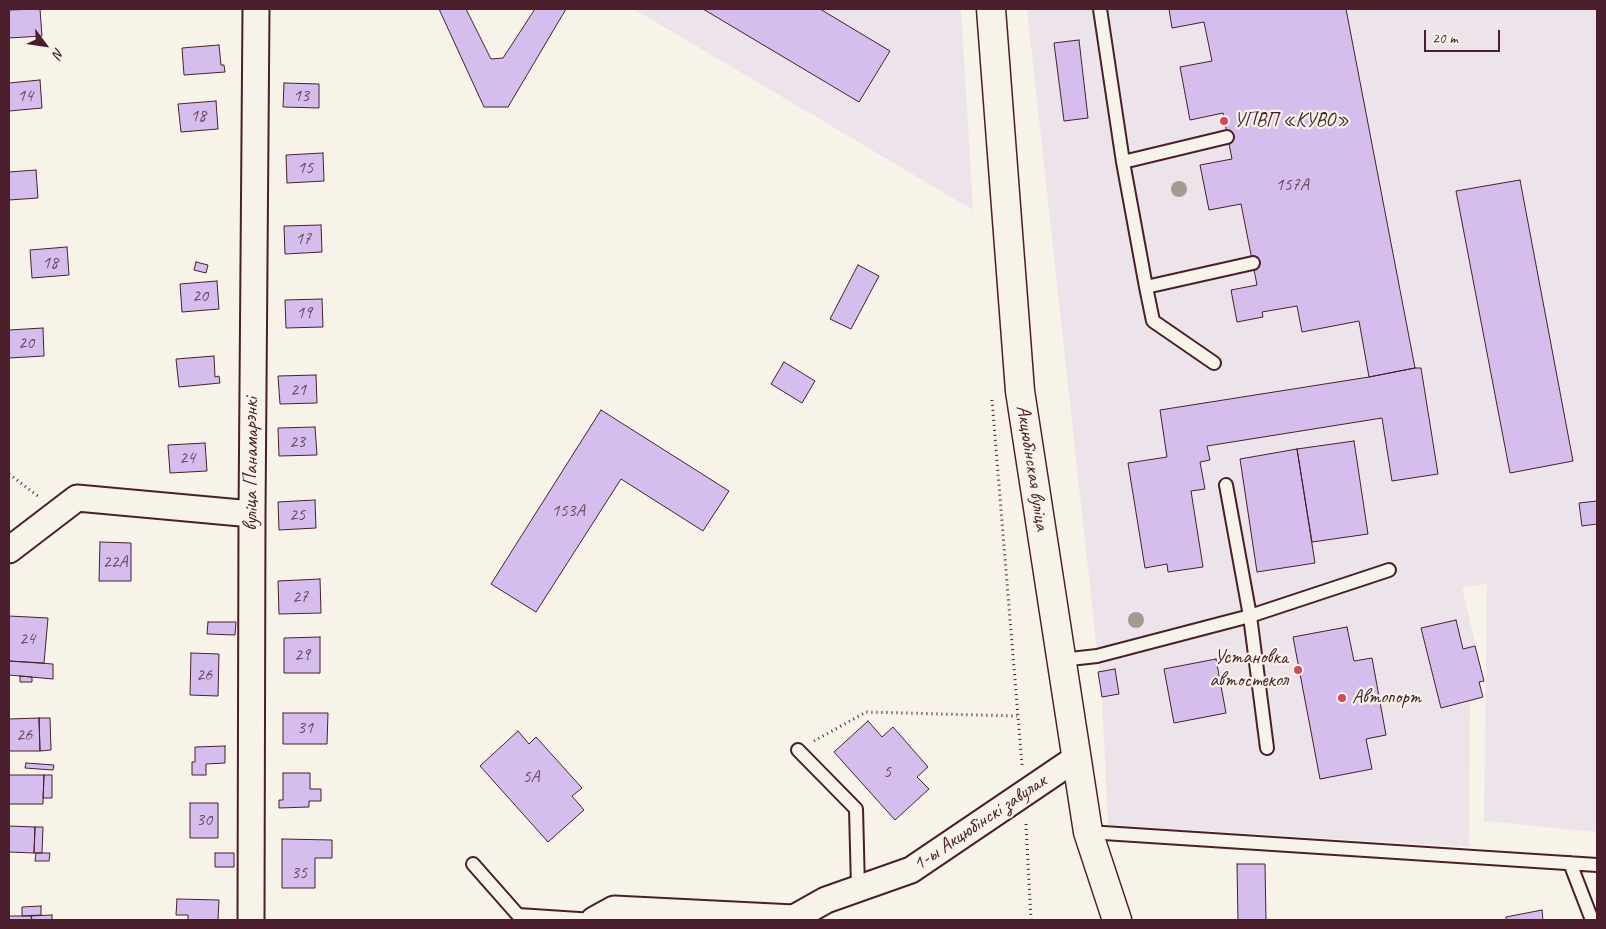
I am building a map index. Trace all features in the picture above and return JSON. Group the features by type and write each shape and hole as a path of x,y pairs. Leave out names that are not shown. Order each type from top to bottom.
{"street":[{"name":"вуліца Панамарэнкі","path":"252,920 252,514 256,9"},
{"name":"Акцюбінская вуліца","path":"991,9 1020,391 1075,759 1088,832 1117,920"},
{"path":"9,550 77,498 252,514"},
{"name":"1-ы Акцюбінскі завулак","path":"594,920 614,909 794,919 826,900 911,870 1075,759"}],"lane":[{"path":"1100,9 1124,162 1146,287 1154,321 1214,363"},
{"path":"1124,162 1227,137"},
{"path":"1146,287 1253,263"},
{"path":"1226,485 1250,616 1267,748"},
{"path":"1061,660 1097,656 1250,616 1389,570"},
{"path":"798,750 856,808 858,888"},
{"path":"1088,832 1597,865"},
{"path":"1570,863 1592,920"},
{"path":"473,864 518,915 594,920"}],"path":[{"path":"992,398 1024,794 1031,920"},
{"path":"9,474 58,512"},
{"path":"798,750 866,712 1017,716"}],"shaded area":[{"path":"634,9 961,9 973,210"},
{"path":"1027,9 1597,9 1597,832 1484,821 1487,584 1462,587 1484,681 1479,682 1483,697 1470,701 1469,847 1108,825 1102,697"}],"building":[{"path":"40,9 42,36 9,38 9,10"},
{"path":"439,9 466,9 491,59 503,58 535,9 566,9 508,107 484,107"},
{"path":"703,9 820,9 890,51 859,102"},
{"path":"1169,9 1346,9 1415,368 1369,377 1359,321 1302,332 1297,306 1262,312 1263,317 1237,322 1231,290 1257,285 1241,204 1209,210 1200,165 1232,159 1223,113 1190,120 1180,67 1212,61 1204,22 1172,28"},
{"path":"1079,40 1088,118 1064,121 1054,43"},
{"path":"219,45 221,65 224,65 225,72 184,75 182,48"},
{"path":"40,80 42,108 9,111 9,83"},
{"path":"284,83 319,84 319,108 283,107"},
{"path":"216,101 218,129 181,132 178,104"},
{"path":"323,153 324,181 287,183 286,155"},
{"path":"36,170 38,198 9,200 9,172"},
{"path":"1520,180 1573,461 1510,473 1456,191"},
{"path":"321,225 322,252 285,254 284,226"},
{"path":"67,247 69,275 32,278 30,250"},
{"path":"196,262 208,265 206,273 194,270"},
{"path":"858,265 879,276 851,329 830,319"},
{"path":"217,281 219,309 182,312 180,284"},
{"path":"322,299 323,327 286,328 285,300"},
{"path":"43,328 44,356 9,358 9,330"},
{"path":"214,356 215,377 219,376 220,383 179,387 176,359"},
{"path":"784,362 815,381 802,403 771,384"},
{"path":"1421,368 1438,474 1392,481 1382,418 1207,446 1210,460 1200,462 1205,489 1191,491 1203,567 1168,572 1167,564 1145,568 1128,463 1167,457 1160,410"},
{"path":"316,375 317,403 280,404 278,376"},
{"path":"601,410 729,491 703,531 621,479 536,612 491,584"},
{"path":"315,427 317,455 279,456 278,428"},
{"path":"1354,441 1368,534 1312,542 1297,449"},
{"path":"205,443 207,471 170,473 168,445"},
{"path":"1297,449 1315,563 1257,572 1240,459"},
{"path":"315,500 316,528 279,530 278,502"},
{"path":"1597,501 1597,524 1582,526 1579,503"},
{"path":"100,542 131,543 131,581 99,581"},
{"path":"320,579 321,613 279,614 278,581"},
{"path":"9,616 48,618 44,663 9,661"},
{"path":"1456,620 1463,649 1475,646 1484,681 1479,682 1483,697 1441,708 1421,628"},
{"path":"208,622 236,622 235,635 207,634"},
{"name":"Автопорт","path":"1347,627 1354,661 1372,658 1386,735 1366,739 1372,769 1320,779 1293,637"},
{"path":"320,637 320,673 284,673 284,638"},
{"path":"191,653 219,654 218,696 190,695"},
{"path":"1216,659 1226,713 1174,723 1164,669"},
{"path":"9,661 53,664 53,679 9,675"},
{"path":"1115,669 1119,694 1102,697 1098,672"},
{"path":"20,676 32,677 32,682 20,682"},
{"path":"283,713 328,713 327,744 283,744"},
{"path":"39,718 40,751 9,751 9,719"},
{"path":"39,718 50,718 51,750 40,751"},
{"path":"868,721 882,737 893,727 928,767 917,777 929,789 895,820 834,752"},
{"path":"518,731 529,744 536,737 582,788 572,796 584,810 548,842 480,766"},
{"path":"225,746 225,763 206,764 206,775 192,775 192,762 195,762 195,747"},
{"path":"26,763 54,765 53,770 25,768"},
{"path":"283,773 310,773 310,789 321,789 321,801 309,801 309,807 279,808 279,800 283,800"},
{"path":"9,775 44,775 43,804 9,804"},
{"path":"44,775 52,775 52,798 43,798"},
{"path":"190,803 218,803 218,838 190,838"},
{"path":"9,826 35,827 34,853 9,852"},
{"path":"35,827 43,827 42,853 34,853"},
{"path":"282,839 332,840 332,858 315,858 315,888 282,888"},
{"path":"36,853 50,853 49,861 35,861"},
{"path":"215,853 234,853 234,867 215,867"},
{"path":"1237,864 1265,864 1266,920 1238,920"},
{"path":"177,899 219,900 218,920 188,920 188,915 176,915"},
{"path":"41,906 41,915 22,916 22,907"},
{"path":"1542,910 1543,920 1506,920 1506,917"},
{"path":"52,915 52,920 32,920 31,916"},
{"path":"9,916 31,916 32,920 9,920"}],"place":[{"name":"УПВП «КУВО»","path":"1224,121"},
{"name":"Установка автостекол","path":"1298,670"},
{"name":"Автопорт","path":"1342,698"}]}
